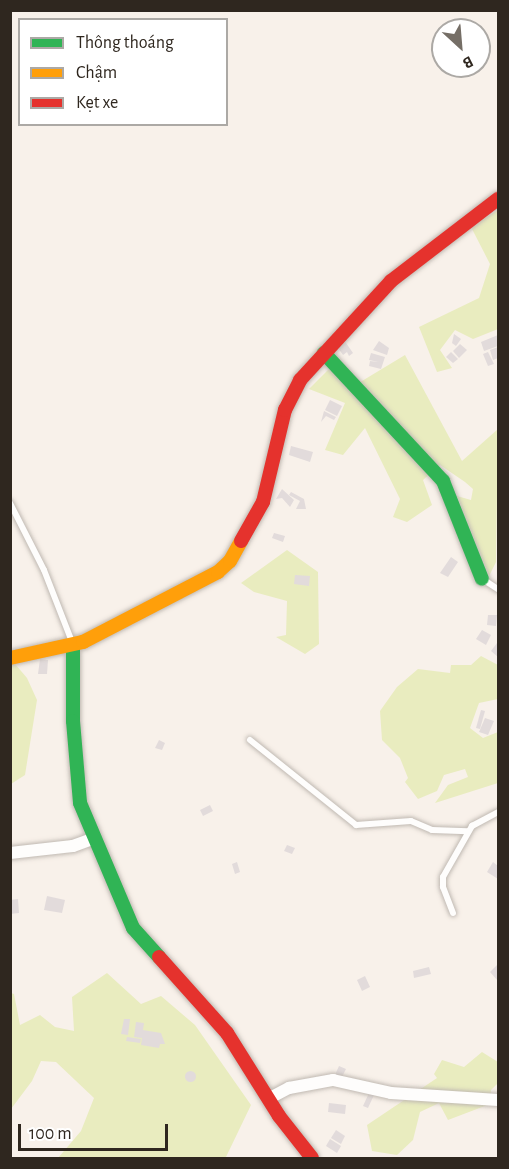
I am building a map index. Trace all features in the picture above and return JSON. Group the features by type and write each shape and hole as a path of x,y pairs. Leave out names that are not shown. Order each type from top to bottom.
{"street":[{"path":"10,658 73,646 218,572 230,561 263,502 285,410 300,380 392,281 498,199"},
{"path":"324,353 386,424 443,481 482,579"},
{"path":"73,646 78,796 137,936 227,1033 268,1099 312,1158"},
{"path":"10,853 73,846 95,838"},
{"path":"268,1099 289,1089 333,1080 392,1094 498,1100"}],"lane":[{"path":"10,503 67,622 73,646"},
{"path":"482,579 498,589"},
{"path":"250,740 356,825 411,821 432,830 468,831"},
{"path":"453,913 442,887 443,877 468,831 498,812"}],"green space":[{"path":"498,210 498,329 473,339 455,330 440,350 452,368 437,372 419,327 479,298 490,264 471,227"},
{"path":"405,355 462,461 498,429 496,562 489,576 457,496 471,500 473,489 465,482 440,465 423,480 432,505 407,522 393,517 400,499 365,428 343,455 325,450 345,403 309,389 329,369 357,384"},
{"path":"287,550 318,572 319,644 305,654 276,637 286,635 287,601 254,592 241,583"},
{"path":"481,656 498,665 498,699 479,703 470,728 483,738 498,732 498,783 435,803 448,785 468,777 465,769 444,775 437,791 418,799 405,782 408,778 400,758 382,740 380,711 397,687 418,669 450,673 451,665 471,665"},
{"path":"10,658 27,678 37,700 25,775 11,784"},
{"path":"107,973 141,1004 161,996 195,1025 251,1105 226,1157 58,1158 81,1131 94,1098 56,1062 41,1061 32,1081 11,1109 11,993 14,994 20,1025 40,1015 55,1027 74,1031 72,997"},
{"path":"482,1052 498,1062 498,1083 491,1090 490,1104 448,1120 439,1103 420,1112 413,1140 397,1155 372,1151 367,1125 437,1078 434,1074 442,1060 464,1067"}],"building":[{"path":"454,334 461,339 456,346 452,343"},
{"path":"498,335 498,346 484,351 481,342"},
{"path":"344,340 353,353 349,356 347,352 343,355 336,345"},
{"path":"379,341 389,348 387,355 373,350"},
{"path":"460,344 467,350 459,358 453,351"},
{"path":"498,347 498,358 493,360 490,350"},
{"path":"451,352 458,359 453,363 446,357"},
{"path":"488,352 494,364 488,366 483,354"},
{"path":"371,353 385,357 381,369 369,366 370,361 379,362 369,360"},
{"path":"330,400 342,406 337,416 325,410"},
{"path":"324,411 336,417 334,420 326,416 321,422"},
{"path":"291,446 313,452 310,462 289,455"},
{"path":"282,489 294,500 290,507 282,498 276,499"},
{"path":"291,492 304,499 306,509 296,509 300,501 289,495"},
{"path":"274,533 285,536 283,542 272,538"},
{"path":"451,557 458,562 448,577 440,573"},
{"path":"295,575 310,576 309,586 294,584"},
{"path":"488,615 497,615 496,626 487,625"},
{"path":"482,630 491,635 486,645 476,639"},
{"path":"498,644 498,657 491,651"},
{"path":"40,659 48,660 47,674 38,674"},
{"path":"481,710 485,711 480,729 476,728"},
{"path":"485,718 494,721 488,735 479,732"},
{"path":"159,740 165,743 162,750 155,748"},
{"path":"210,805 213,811 203,816 200,810"},
{"path":"287,845 295,848 292,854 284,851"},
{"path":"237,862 240,872 235,874 232,864"},
{"path":"493,862 498,866 498,879 487,872"},
{"path":"47,896 65,900 62,913 44,910"},
{"path":"18,899 19,913 10,914 10,900"},
{"path":"498,964 498,981 490,972"},
{"path":"429,967 431,974 414,978 413,971"},
{"path":"365,976 370,987 362,991 357,980"},
{"path":"124,1019 130,1019 128,1035 121,1034"},
{"path":"136,1022 144,1023 143,1030 161,1033 165,1044 160,1044 159,1048 141,1045 142,1038 134,1037"},
{"path":"127,1037 141,1039 140,1043 126,1041"},
{"path":"339,1066 346,1069 341,1079 334,1077"},
{"path":"190,1071 194,1072 194,1080 190,1081 186,1080 185,1076 186,1072"},
{"path":"369,1093 374,1095 368,1108 363,1106"},
{"path":"329,1103 346,1105 345,1114 328,1112"},
{"path":"336,1130 345,1136 341,1144 331,1138"},
{"path":"330,1139 341,1146 337,1153 326,1146"}],"traffic: fast":[{"path":"324,353 443,481 482,579"},
{"path":"73,646 73,721 80,803 133,928 159,957"}],"traffic: slow":[{"path":"10,658 83,642 218,572 230,561 241,541"}],"traffic: jam":[{"path":"241,541 263,502 285,410 300,380 391,281 498,199"},
{"path":"159,957 227,1033 279,1116 312,1158"}]}
